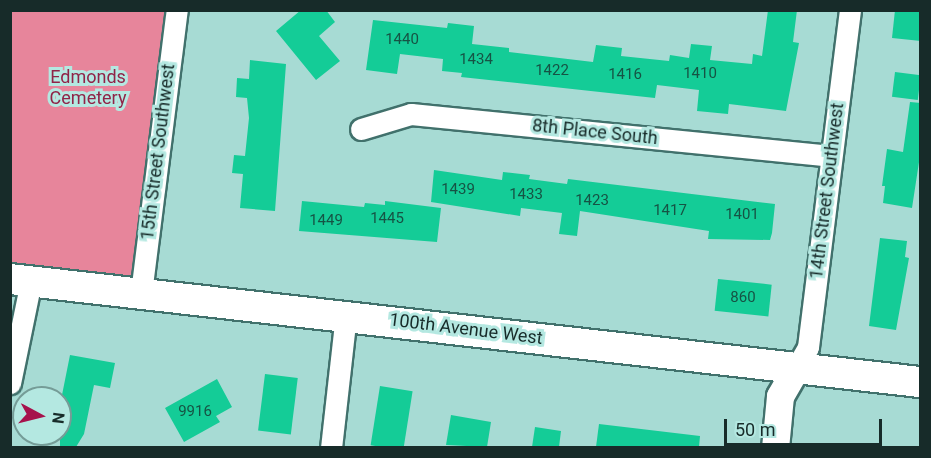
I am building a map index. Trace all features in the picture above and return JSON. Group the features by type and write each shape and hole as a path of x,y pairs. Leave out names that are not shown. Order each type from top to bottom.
{"main road":[{"name":"100th Avenue West","path":"21,280 346,315 921,382"}],"street":[{"name":"15th Street Southwest","path":"141,293 177,10"},
{"name":"14th Street Southwest","path":"796,368 808,347 850,10"},
{"name":"8th Place South","path":"361,129 411,114 831,156"},
{"path":"10,383 21,280"},
{"path":"331,447 346,315"},
{"path":"775,447 780,396 796,368"}],"green space":[{"name":"Edmonds Cemetery","path":"11,11 177,11 141,293 11,278"}],"building":[{"path":"301,10 326,10 335,22 319,36 340,61 316,80 276,31"},
{"path":"768,10 797,10 793,42 799,43 786,111 729,104 728,114 697,111 699,90 657,85 655,98 461,77 462,73 442,71 443,59 400,54 397,74 366,70 373,20 447,28 448,23 474,26 472,44 509,48 509,52 593,62 596,45 622,48 621,56 669,61 670,55 689,58 691,44 712,46 710,60 752,64 753,54 762,56"},
{"path":"895,10 921,10 921,41 892,38"},
{"path":"250,60 286,64 275,211 240,208 243,174 232,173 234,155 245,156 249,118 247,98 236,97 237,78 249,79"},
{"path":"895,72 920,75 918,100 892,97"},
{"path":"910,102 921,103 921,149 912,208 883,203 885,186 882,186 887,149 903,152"},
{"path":"434,170 502,180 503,172 530,175 529,179 567,184 568,179 775,204 772,233 770,240 708,239 709,231 580,211 577,236 559,234 562,213 521,208 520,216 431,202"},
{"path":"302,201 364,207 365,203 385,205 385,201 441,208 437,242 299,231"},
{"path":"880,238 907,241 905,257 909,258 896,330 869,326"},
{"path":"718,279 772,285 768,316 715,311"},
{"path":"70,355 115,363 110,388 94,385 84,434 76,447 60,447 72,446 72,386 64,386"},
{"path":"265,374 298,378 291,435 258,431"},
{"path":"217,379 232,407 216,416 220,422 184,442 165,408"},
{"path":"380,386 413,391 404,448 371,445"},
{"path":"451,415 491,422 487,447 446,445"},
{"path":"599,424 700,436 699,447 596,447"},
{"path":"535,427 561,431 559,447 532,447"}]}
